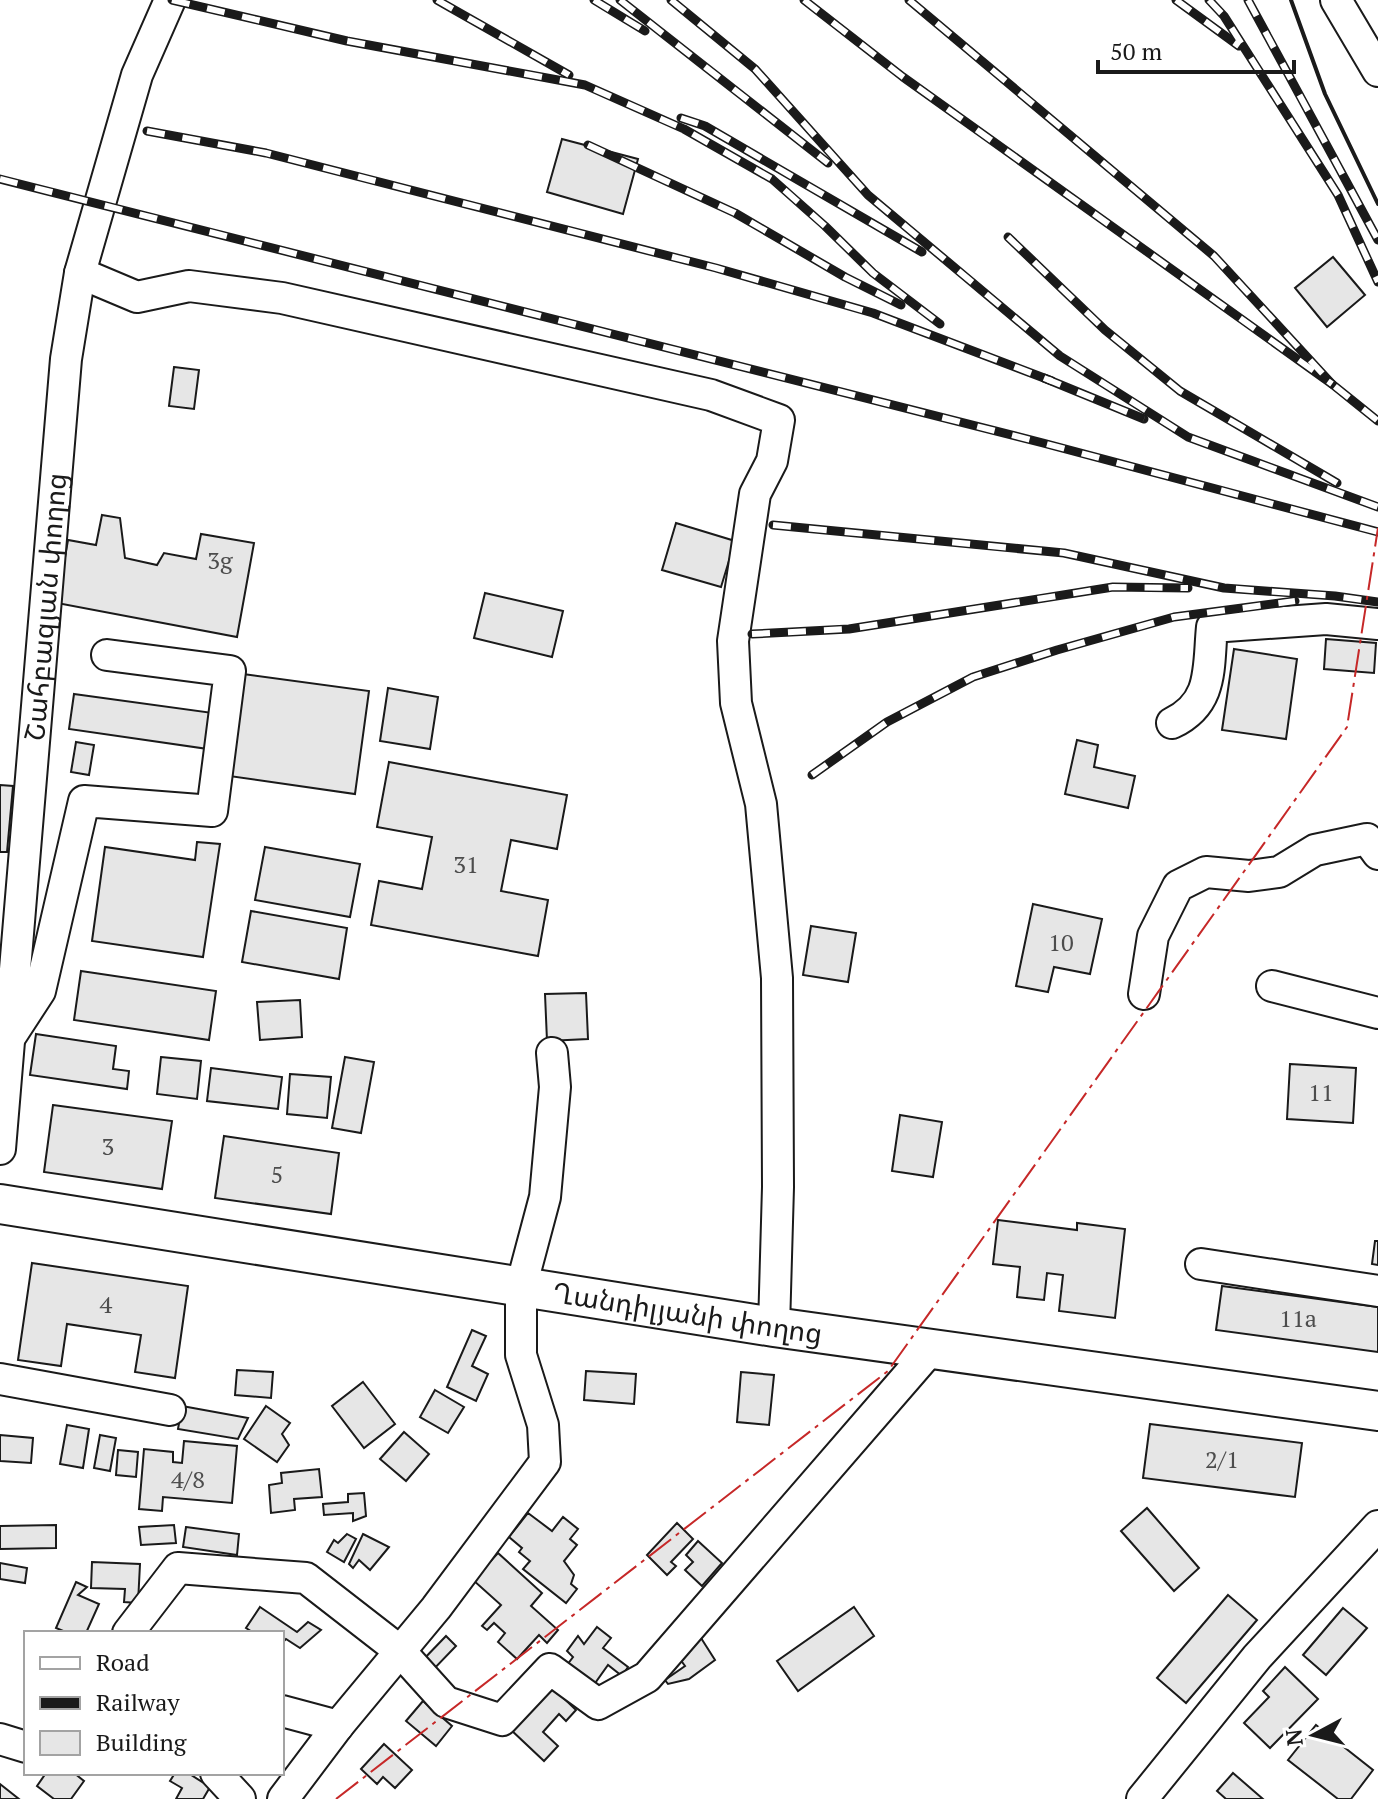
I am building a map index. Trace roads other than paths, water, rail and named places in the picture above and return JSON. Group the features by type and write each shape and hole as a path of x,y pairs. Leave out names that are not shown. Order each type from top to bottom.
{"main road":[{"name":"Ղանդիլյանի փողոց","path":"0,1204 774,1327 1378,1411"}],"street":[{"name":"Շահբազյան փողոց","path":"0,1149 9,1039 10,905 66,359 80,273 137,75 170,0"},
{"path":"1336,0 1378,71"},
{"path":"80,273 137,297 189,286 282,298 711,395 779,420 772,461 755,494 733,641 736,703 761,804 777,978 778,1187 774,1327"},
{"path":"1172,723 1189,715 1206,690 1212,627 1326,619 1378,624"},
{"path":"9,1039 40,991 84,801 212,811 230,671 107,655"},
{"path":"1144,994 1153,936 1178,886 1206,872 1249,876 1279,872 1315,850 1367,839 1378,854"},
{"path":"1272,986 1378,1013"},
{"path":"283,1799 338,1726 436,1608 545,1462 543,1425 521,1355 521,1287 545,1197 555,1087 552,1053"},
{"path":"1201,1264 1378,1291"},
{"path":"130,1631 178,1568 306,1578 400,1651 446,1702 502,1720 550,1669 598,1704 647,1677 932,1348"},
{"path":"0,1379 170,1410"},
{"path":"1142,1799 1257,1657 1378,1526"},
{"path":"284,1712 338,1726"},
{"path":"0,1739 24,1746"},
{"path":"218,1775 240,1799"}],"railway":[{"path":"172,0 347,41 585,85 684,129 772,179 873,273 940,324"},
{"path":"437,0 569,75"},
{"path":"594,0 645,31"},
{"path":"620,0 828,163"},
{"path":"671,0 755,69 868,195 1060,356 1188,437 1378,507"},
{"path":"804,0 903,77 1332,384"},
{"path":"909,0 1214,256 1332,384 1378,421"},
{"path":"1176,0 1239,46"},
{"path":"1209,0 1224,16 1338,195 1378,282"},
{"path":"1248,0 1378,240"},
{"path":"681,118 705,126 922,252"},
{"path":"147,131 266,153 716,268 873,313 1052,381"},
{"path":"588,145 735,213 845,277 901,305"},
{"path":"0,179 1043,443 1378,532"},
{"path":"1008,237 1105,330 1180,391 1337,483"},
{"path":"1044,378 1144,419"},
{"path":"773,525 1064,553 1224,588 1378,602"},
{"path":"752,634 849,629 1113,587 1188,588"},
{"path":"812,775 887,722 973,677 1174,617 1295,601"}]}
